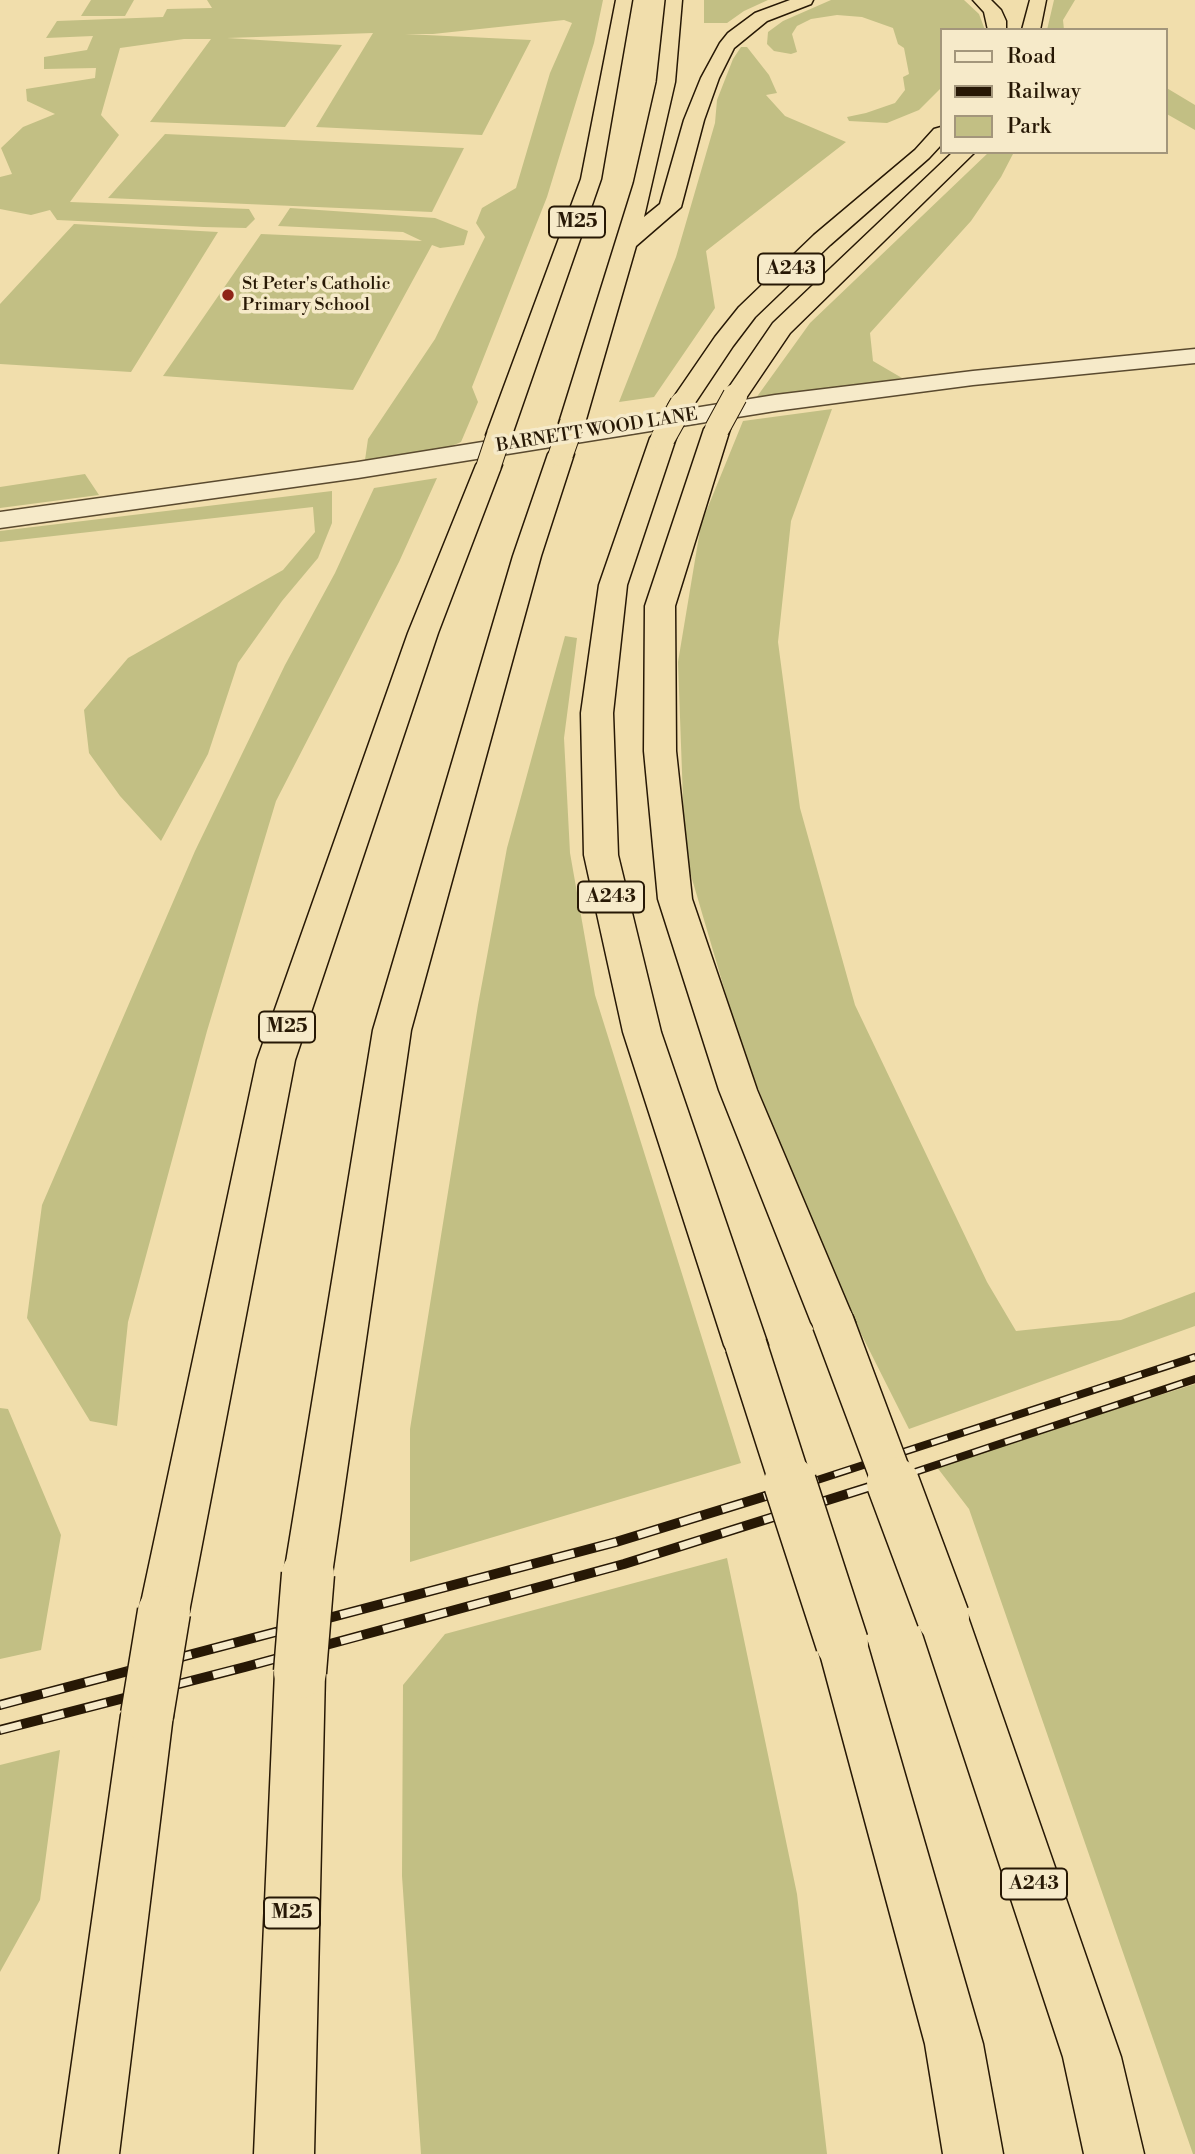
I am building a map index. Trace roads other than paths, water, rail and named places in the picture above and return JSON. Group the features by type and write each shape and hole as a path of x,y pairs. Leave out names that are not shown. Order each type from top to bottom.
{"highway":[{"name":"M25","path":"89,2154 147,1716 164,1612 276,1060 423,633 494,450 591,179 624,0"},
{"name":"M25","path":"284,2154 300,1672 308,1573 392,1030 527,556 629,241 666,82 674,0"},
{"name":"M25","path":"629,241 670,207 694,120 710,78 726,47 734,37 761,17 805,0"},
{"path":"981,0 992,10 997,28"},
{"path":"1031,28 1038,0"},
{"name":"A243","path":"940,135 922,154 822,240 747,312 723,342 682,404 663,438 613,585 597,713 601,855 642,1032 842,1643 954,2045 973,2154"},
{"name":"A243","path":"963,154 781,328 735,396 717,429 660,606 660,751 675,899 738,1090 833,1322 943,1617 1092,2057 1114,2154"}],"street":[{"name":"BARNETT WOOD LANE","path":"0,520 358,470 775,403 973,378 1195,356"}],"railway":[{"path":"802,1485 1195,1357"},
{"path":"876,1485 1195,1379"},
{"path":"0,1705 616,1542 808,1483"},
{"path":"0,1730 245,1667 624,1564 882,1483"}],"place":[{"name":"St Peter's Catholic Primary School","path":"228,295"}]}
